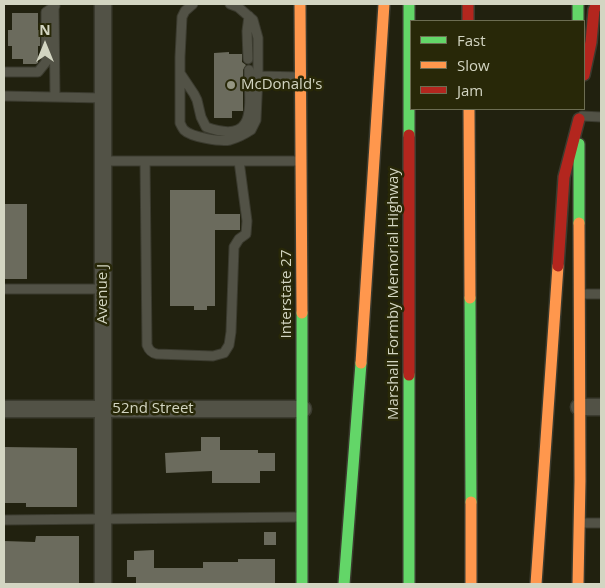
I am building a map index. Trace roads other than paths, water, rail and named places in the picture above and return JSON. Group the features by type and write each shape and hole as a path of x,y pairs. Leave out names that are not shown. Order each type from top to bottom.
{"main road":[{"name":"Interstate 27","path":"300,4 303,409 302,584"},
{"path":"344,584 358,416 384,4"},
{"name":"Marshall Formby Memorial Highway","path":"408,584 409,4"},
{"path":"468,4 468,20"},
{"path":"578,4 578,20"},
{"path":"588,68 594,10 597,4"},
{"path":"290,15 297,37 301,63"},
{"path":"469,110 471,584"},
{"path":"578,584 579,115"},
{"path":"536,584 564,177 579,115"}],"street":[{"name":"Avenue J","path":"103,4 104,584"},
{"path":"579,407 601,407"},
{"name":"52nd Street","path":"4,409 303,409"}],"lane":[{"path":"193,4 185,10 182,17 180,123 183,130 189,133 217,141 230,140 251,130 256,120 258,38 253,20 238,7 230,4"},
{"path":"54,5 55,97"},
{"path":"4,72 38,72 46,62 46,12 54,5"},
{"path":"248,16 248,59"},
{"path":"180,73 197,100 201,117 206,127 216,131 232,131 241,128 247,122 249,114 249,70"},
{"path":"258,76 301,77"},
{"path":"4,96 103,98"},
{"path":"579,115 601,117"},
{"path":"103,161 302,161"},
{"path":"145,161 148,349 156,354 213,356 224,353 229,345 234,246 246,234 247,228 239,161"},
{"path":"4,289 103,289"},
{"path":"579,294 601,294"},
{"path":"4,520 302,517"},
{"path":"579,523 601,523"}],"place":[{"name":"McDonald's","path":"231,85"}]}
